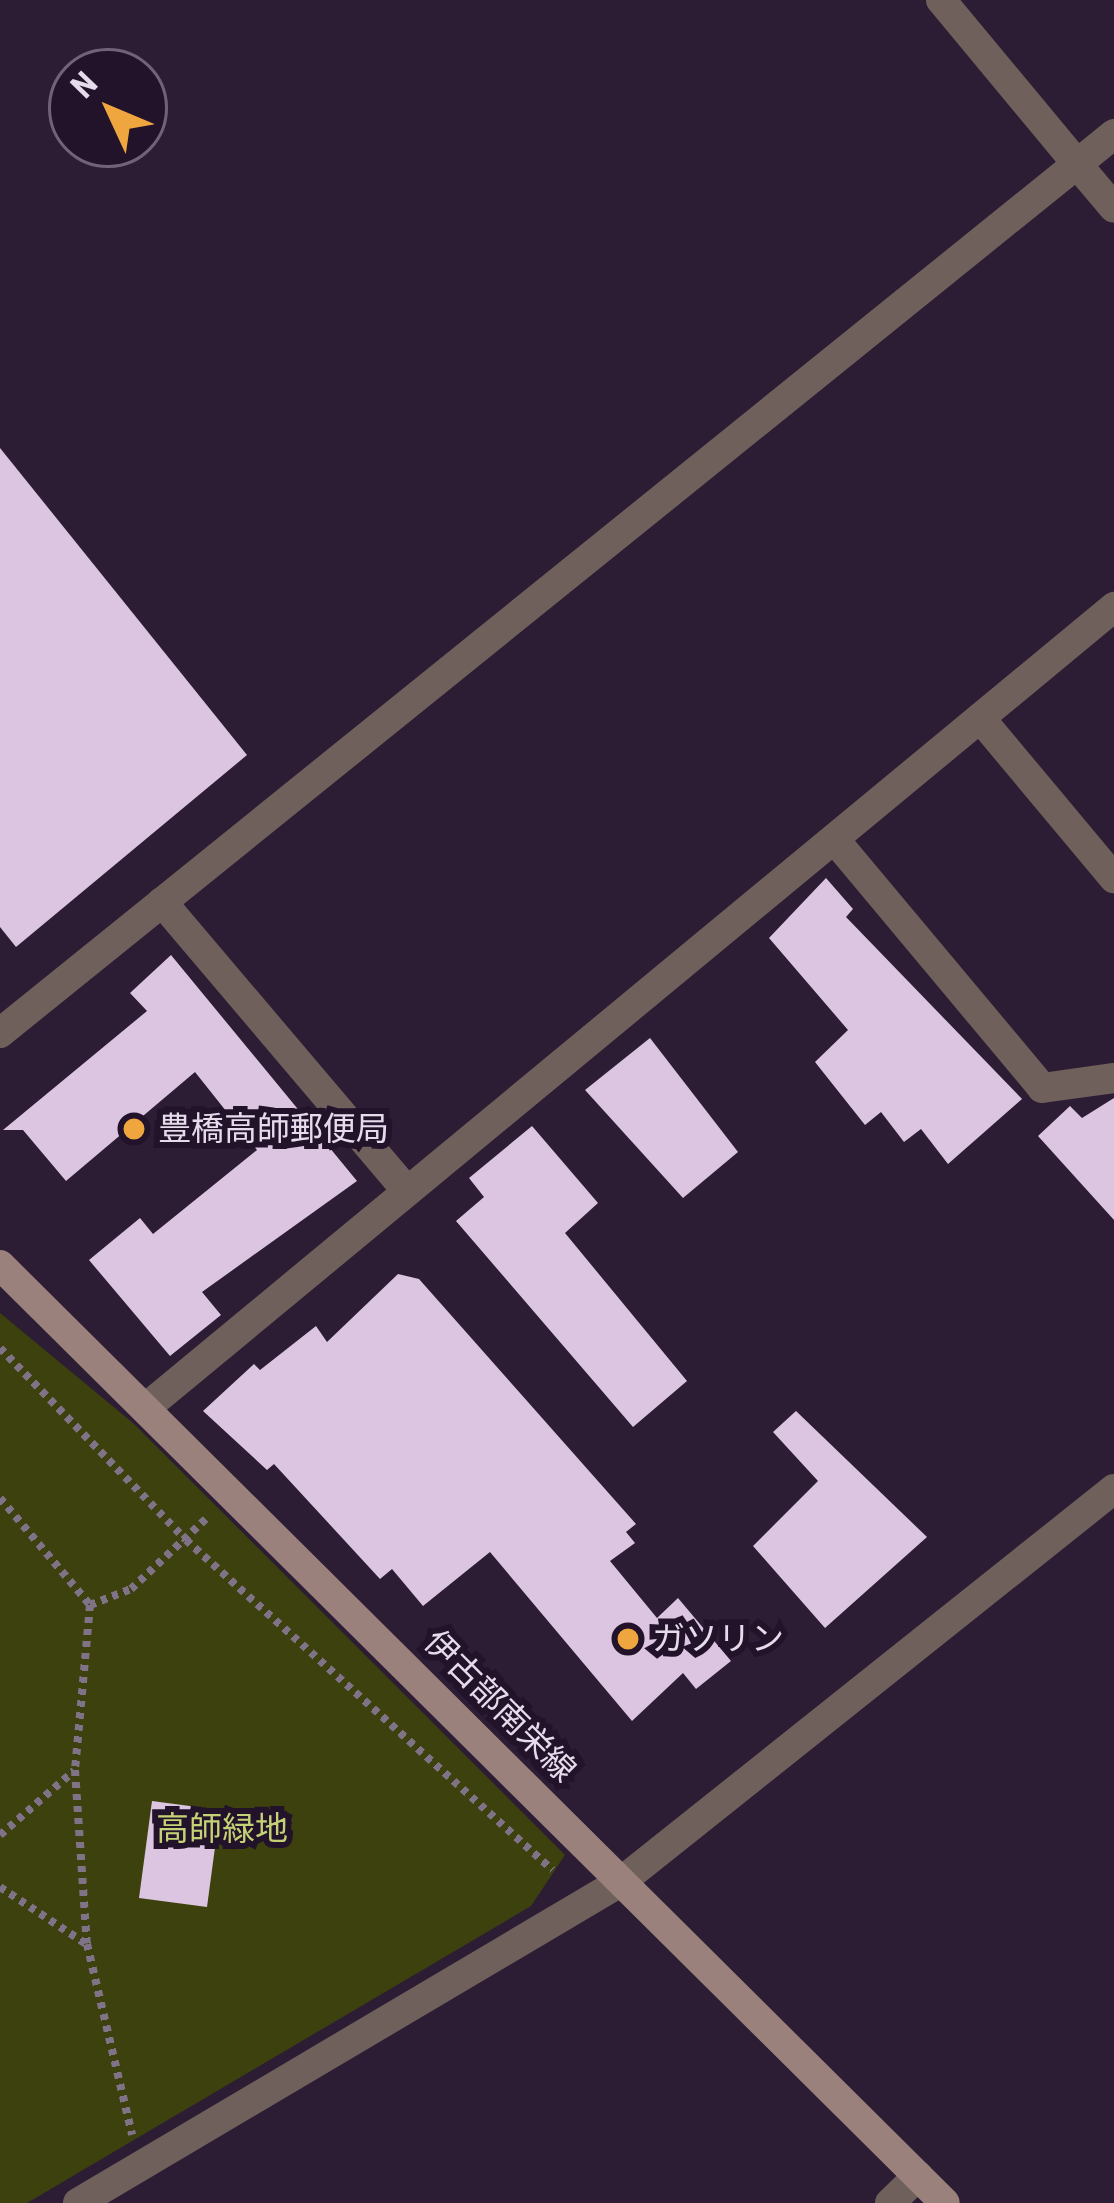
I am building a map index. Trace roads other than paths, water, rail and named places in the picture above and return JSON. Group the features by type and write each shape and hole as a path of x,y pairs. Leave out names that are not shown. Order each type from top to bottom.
{"main road":[{"name":"伊古部南栄線","path":"0,1265 148,1406 945,2203"}],"street":[{"path":"941,0 1114,208"},
{"path":"0,1033 1114,134"},
{"path":"148,1406 404,1187 835,840 1114,607"},
{"path":"980,718 1114,878"},
{"path":"835,840 1042,1088 1114,1078"},
{"path":"162,902 404,1187"},
{"path":"78,2203 622,1881 1114,1489"},
{"path":"890,2203 918,2176"}],"place":[{"name":"豊橋高師郵便局","path":"134,1129"},
{"name":"ガソリン","path":"628,1639"}],"park label":[{"name":"高師緑地","path":"222,1829"}]}
